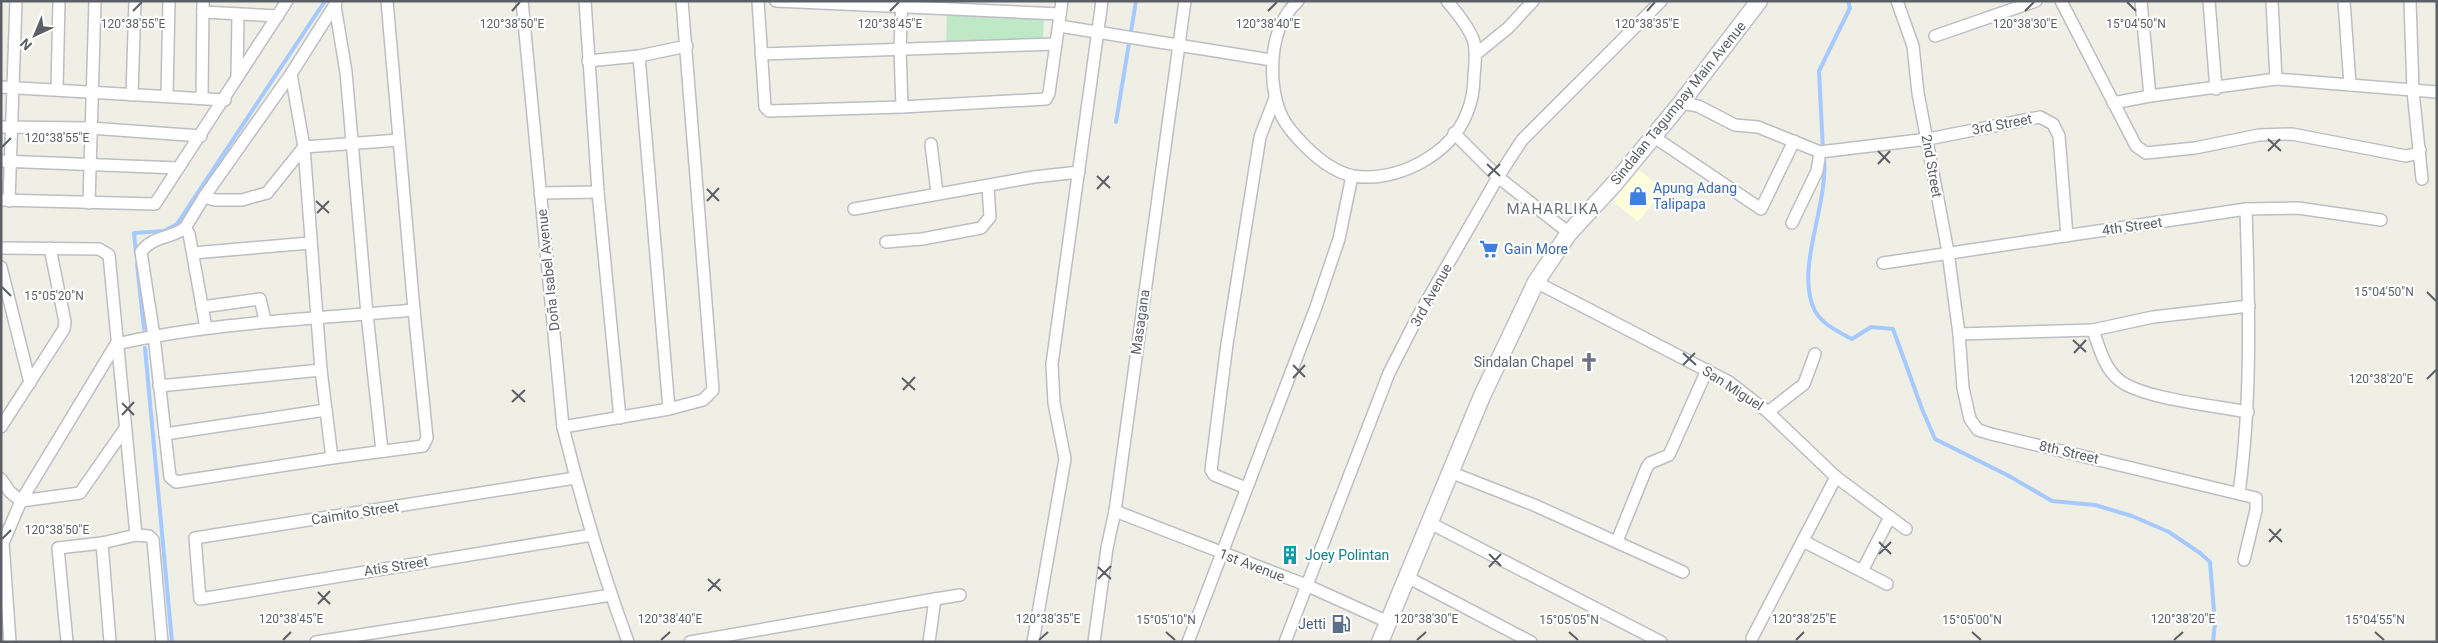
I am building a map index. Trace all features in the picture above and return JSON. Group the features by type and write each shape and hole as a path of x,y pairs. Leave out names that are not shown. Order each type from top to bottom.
{"main road":[{"name":"Sindalan Tagumpay Main Avenue","path":"1380,642 1482,396 1536,282 1569,233 1654,137 1759,1"}],"street":[{"path":"16,1 14,87 6,127 5,200 155,204 225,100 287,1"},
{"path":"56,89 59,1"},
{"path":"90,202 90,128 95,1"},
{"path":"132,95 135,1"},
{"path":"167,95 169,1"},
{"path":"336,4 291,74 204,197 185,228 177,234 152,240 142,252 154,336 170,477 176,482 423,446 426,443 387,1"},
{"name":"Doña Isabel Avenue","path":"522,1 563,427 575,478 592,535 628,642"},
{"path":"585,1 598,192 620,418"},
{"path":"563,427 669,409 703,400 713,390 682,1"},
{"path":"758,1 765,108 769,111 902,107 1046,99 1048,98 1062,1"},
{"path":"776,1 901,5 1060,20 1097,33 1146,39 1272,60"},
{"path":"1033,642 1065,459 1054,403 1052,364 1102,1"},
{"name":"Masagana","path":"1094,642 1107,548 1115,511 1185,1"},
{"path":"1298,1 1286,6 1279,28 1272,60 1275,98 1281,116 1289,130 1317,158 1331,168 1352,176 1386,176 1414,166 1437,153 1467,114 1474,88 1476,54 1470,32 1447,1"},
{"path":"1476,54 1508,28 1533,1"},
{"name":"3rd Avenue","path":"1285,642 1389,373 1417,318 1498,177 1522,140 1661,1"},
{"name":"2nd Street","path":"1897,1 1912,46 1918,93 1948,252 1959,334"},
{"path":"1935,36 2036,1"},
{"path":"2061,1 2136,146 2146,153 2195,148 2259,135 2292,134 2406,156 2415,154 2420,150"},
{"path":"2141,1 2150,96"},
{"path":"2209,1 2216,89"},
{"path":"2272,1 2276,79"},
{"path":"2344,1 2350,85"},
{"path":"2410,1 2413,91 2422,179"},
{"path":"336,4 346,72 366,314 382,451"},
{"path":"901,5 902,107"},
{"path":"202,98 203,6 238,15 278,16"},
{"path":"237,79 238,15"},
{"path":"761,54 1056,44"},
{"path":"588,61 639,56 687,46"},
{"path":"639,56 669,409"},
{"path":"291,74 304,147 310,243 332,458"},
{"path":"2113,103 2150,96 2216,89 2276,79 2437,92"},
{"path":"1,87 132,95 167,95 225,100"},
{"path":"1246,488 1214,475 1211,470 1227,344 1260,137 1275,98"},
{"path":"1681,103 1698,106 1735,125 1758,127 1821,152 1817,170 1792,223"},
{"name":"3rd Street","path":"1821,152 1928,139 2040,117 2053,124 2058,136 2061,152 2067,236"},
{"path":"6,127 90,128 201,136"},
{"path":"1454,133 1498,177 1569,233"},
{"path":"1654,137 1761,209 1794,141"},
{"path":"204,197 215,200 242,200 267,193 304,147 399,140"},
{"path":"931,144 937,193"},
{"path":"6,162 178,168"},
{"path":"854,209 1034,177 1079,172"},
{"path":"1188,642 1336,248 1352,176"},
{"path":"886,242 981,228 990,216 988,186"},
{"path":"540,193 598,192"},
{"name":"4th Street","path":"1883,263 2246,209 2298,208 2381,220"},
{"path":"2239,493 2248,412 2249,306 2246,209"},
{"path":"185,228 189,234 193,253 206,328"},
{"path":"193,253 310,243"},
{"path":"1,248 99,249 109,255 124,430 136,535"},
{"path":"1,427 64,329 65,322 50,248"},
{"path":"1,267 30,384"},
{"name":"San Miguel","path":"1536,282 1729,382 1768,412 1836,477 1906,529"},
{"path":"202,307 260,299 265,320"},
{"path":"1959,334 2093,330 2152,317 2249,306"},
{"path":"10,642 2,543 21,501 116,344 154,336 265,320 414,310"},
{"path":"2093,330 2102,355 2120,381 2160,396 2248,412"},
{"name":"8th Street","path":"1959,334 1963,388 1970,419 1978,430 2256,498 2256,510 2244,560"},
{"path":"1768,412 1804,384 1815,354"},
{"path":"160,386 322,370"},
{"path":"1617,541 1647,467 1650,463 1669,455 1707,370"},
{"path":"165,434 326,410"},
{"path":"21,501 80,493 124,430"},
{"path":"1450,472 1617,541 1683,572"},
{"path":"1752,638 1836,477"},
{"name":"Caimito Street","path":"200,599 195,538 575,478"},
{"path":"1,479 21,501"},
{"name":"1st Avenue","path":"1115,511 1306,585 1388,622"},
{"path":"1862,572 1890,517"},
{"path":"1430,523 1661,642"},
{"path":"67,642 57,550 60,547 102,544 136,535 149,536 153,540 162,642"},
{"name":"Atis Street","path":"200,599 592,535"},
{"path":"1803,541 1886,584"},
{"path":"102,544 110,642"},
{"path":"1407,576 1531,642"},
{"path":"316,642 611,595"},
{"path":"690,642 960,595"},
{"path":"928,642 934,599"}],"shaded area":[{"name":"Apung Adang Talipapa","path":"1638,169 1664,190 1638,222 1613,201"}],"green space":[{"path":"947,14 1044,17 1043,44 946,43"}],"waterway":[{"path":"136,254 134,233 164,231 177,224 325,1"},
{"path":"1116,122 1136,1"},
{"path":"1823,151 1819,71 1850,8 1848,1"},
{"path":"1824,158 1822,196 1808,276 1810,295 1818,316 1832,328 1852,339 1871,327 1893,329 1935,439 2009,476 2052,501 2095,505 2132,516 2169,532 2200,553 2210,562 2215,623 2213,642"},
{"path":"137,264 144,329"},
{"path":"145,348 172,642"}],"place":[{"name":"Apung Adang Talipapa","path":"1638,196"},
{"name":"Gain More","path":"1489,249"},
{"name":"Sindalan Chapel","path":"1589,362"},
{"name":"Joey Polintan","path":"1290,555"},
{"name":"Jetti","path":"1341,624"}],"district":[{"name":"MAHARLIKA","path":"1553,209"}]}
